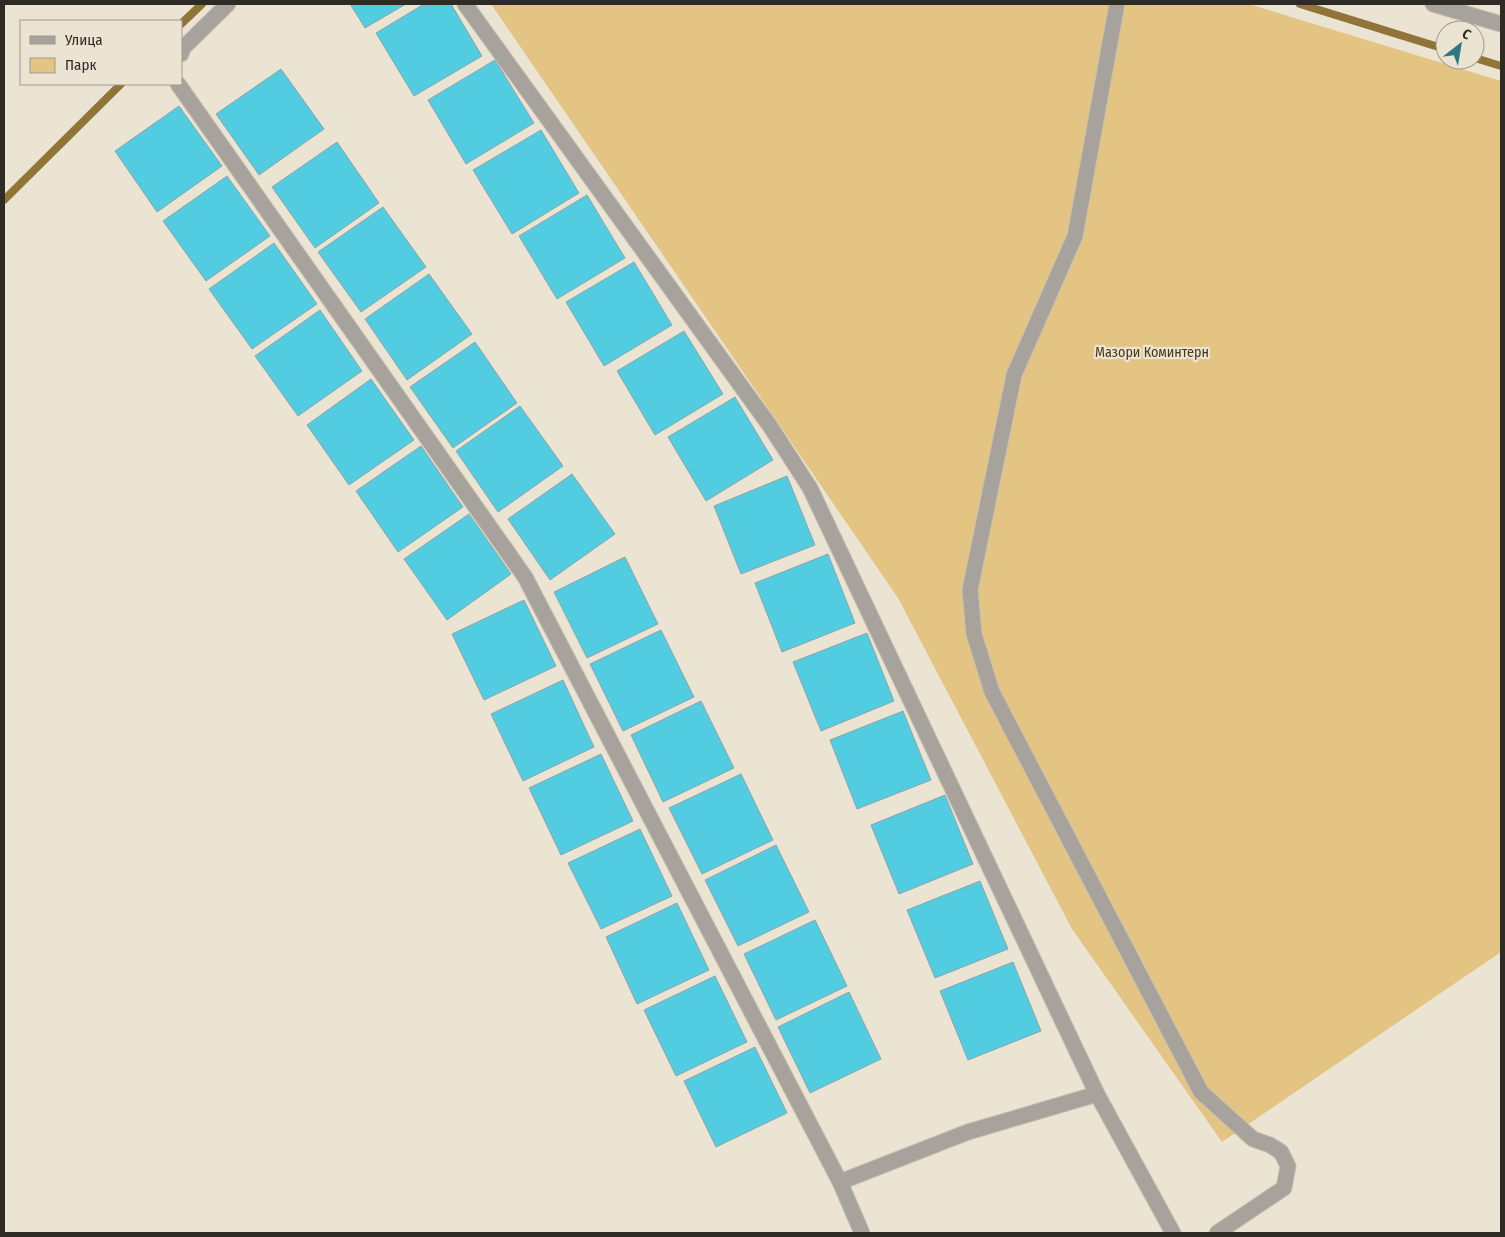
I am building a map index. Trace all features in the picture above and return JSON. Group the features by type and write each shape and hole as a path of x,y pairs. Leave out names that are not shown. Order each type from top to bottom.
{"street":[{"path":"182,51 228,4"},
{"path":"465,4 770,426 810,488 1097,1094 1174,1233"},
{"path":"1117,4 1075,236 1014,375 970,590 974,634 992,692 1200,1092 1253,1138 1281,1152 1288,1166 1284,1188 1217,1233"},
{"path":"1433,4 1501,24"},
{"path":"179,85 525,577 840,1182 862,1233"},
{"path":"840,1182 968,1132 1097,1094"}],"green space":[{"name":"Мазори Коминтерн","path":"491,4 1249,4 1435,61 1435,70 1465,70 1501,81 1501,952 1222,1142 1072,929 898,598"}],"building":[{"path":"350,4 406,4 365,28"},
{"path":"424,4 451,4 482,56 414,96 376,33"},
{"path":"495,60 534,123 466,164 428,100"},
{"path":"281,69 324,129 259,175 216,114"},
{"path":"179,106 222,166 157,212 115,151"},
{"path":"541,130 579,193 512,234 473,170"},
{"path":"337,142 379,203 315,248 272,187"},
{"path":"227,176 270,236 206,281 163,221"},
{"path":"587,195 625,258 557,299 519,236"},
{"path":"383,207 426,267 361,312 318,252"},
{"path":"274,243 317,304 252,349 209,289"},
{"path":"634,262 672,325 604,366 566,302"},
{"path":"429,274 472,334 407,380 365,319"},
{"path":"320,310 362,371 298,416 255,356"},
{"path":"684,331 723,394 655,435 617,371"},
{"path":"475,342 517,403 453,448 410,387"},
{"path":"371,379 414,440 349,485 307,425"},
{"path":"735,397 773,460 706,501 668,437"},
{"path":"520,406 563,466 498,512 456,451"},
{"path":"421,446 463,507 398,552 356,491"},
{"path":"572,474 615,534 550,580 508,519"},
{"path":"787,476 815,545 741,574 714,506"},
{"path":"469,514 511,574 447,620 404,559"},
{"path":"828,554 855,623 782,652 755,583"},
{"path":"625,557 658,624 587,658 554,592"},
{"path":"524,600 556,666 484,700 452,634"},
{"path":"661,630 694,697 623,731 590,664"},
{"path":"867,633 894,701 821,731 793,662"},
{"path":"563,680 594,747 523,781 491,714"},
{"path":"701,701 734,768 663,802 631,735"},
{"path":"903,711 931,780 857,809 830,740"},
{"path":"601,754 633,821 561,855 529,788"},
{"path":"741,774 773,840 702,874 669,808"},
{"path":"945,795 973,864 899,894 871,825"},
{"path":"640,829 672,896 601,929 568,863"},
{"path":"776,845 809,912 738,946 705,880"},
{"path":"980,881 1008,949 935,978 907,910"},
{"path":"677,903 709,970 637,1004 606,937"},
{"path":"815,920 847,986 776,1020 744,954"},
{"path":"1013,962 1041,1031 968,1060 940,991"},
{"path":"715,976 747,1042 676,1076 644,1010"},
{"path":"849,992 881,1059 810,1093 778,1027"},
{"path":"755,1047 787,1113 716,1147 684,1081"}],"waterway":[{"path":"182,23 202,4"},
{"path":"1300,4 1435,46"},
{"path":"1485,61 1501,66"},
{"path":"4,200 120,85"}]}
